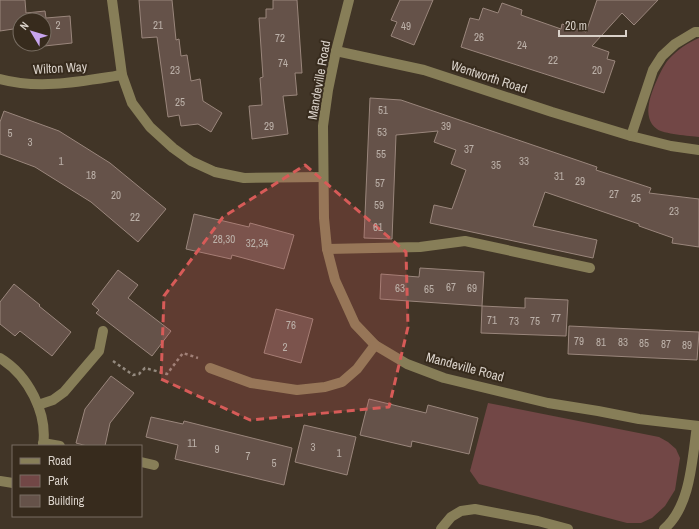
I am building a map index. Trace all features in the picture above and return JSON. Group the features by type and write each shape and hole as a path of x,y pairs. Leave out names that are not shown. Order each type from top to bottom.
{"street":[{"path":"112,0 122,75 132,103 150,127 173,148 191,161 215,172 244,178 323,177"},
{"name":"Mandeville Road","path":"349,0 328,90 323,126 323,177 324,218 327,249 335,280 355,324 375,345 407,364 444,378 548,402 598,410 639,419 698,426 687,487 680,509 672,522 664,529"},
{"path":"631,136 653,70 662,56 675,44 695,32 699,32"},
{"name":"Wentworth Road","path":"336,51 424,70 631,136 671,146 699,150"},
{"name":"Wilton Way","path":"0,79 34,84 74,83 122,75"},
{"path":"327,249 420,247 465,241 590,268"},
{"path":"38,405 53,400 64,392 99,351 103,331"},
{"path":"210,368 251,383 297,390 325,387 342,382 357,369 375,345"},
{"path":"0,358 15,370 38,405 43,429 43,444"},
{"path":"142,462 154,465"},
{"path":"0,480 12,484"},
{"path":"440,529 451,518 461,512 475,508 568,529"}],"path":[{"path":"99,351 133,375 139,374 145,368 166,374 183,353 202,359 210,368"}],"highlighted area":[{"path":"305,165 406,252 408,327 389,407 250,420 161,379 164,296 223,217"}],"green space":[{"path":"699,38 699,137 660,131 652,124 648,111 650,99 657,80 666,63 672,56 686,44"},
{"path":"488,403 659,437 676,449 680,458 675,490 665,506 652,518 641,523 627,523 479,484 470,471"}],"building":[{"path":"0,0 25,0 26,12 12,12 12,29 0,31"},
{"path":"139,0 172,0 176,40 179,39 181,56 187,55 191,81 200,79 203,101 222,113 211,132 198,124 181,126 179,115 168,117 157,37 142,38"},
{"path":"273,0 297,0 302,73 295,73 297,95 283,96 288,134 252,139 249,106 262,105 260,78 263,77 259,18 266,18 266,9 273,9"},
{"path":"400,0 433,0 414,45 391,36 397,22 391,20"},
{"path":"597,0 658,0 634,25 622,13 592,46 609,52 607,59 615,61 604,93 461,47 470,18 479,20 483,8 498,13 502,3 522,10 521,15 561,29 562,24 586,32"},
{"path":"70,16 72,43 52,45 52,18"},
{"path":"370,98 401,100 597,167 596,170 651,188 649,193 699,199 699,247 672,243 673,238 639,226 639,224 545,192 533,226 597,240 593,258 430,223 434,205 452,209 466,170 451,164 456,150 434,142 438,131 396,135 392,239 364,238"},
{"path":"4,111 59,131 110,163 166,209 138,242 91,202 35,167 0,154 0,122"},
{"path":"194,214 249,227 250,223 294,235 284,269 232,255 231,259 186,249"},
{"path":"420,268 484,272 482,306 380,299 381,274 419,277"},
{"path":"118,270 138,285 128,298 171,331 152,356 96,313 99,310 92,304"},
{"path":"14,284 71,332 52,356 20,331 15,336 0,324 0,302"},
{"path":"525,298 568,300 566,336 481,333 482,306 525,308"},
{"path":"276,309 313,319 301,363 264,353"},
{"path":"569,326 699,332 697,360 568,354"},
{"path":"111,376 134,393 110,423 105,445 83,445 76,443 85,409"},
{"path":"369,399 426,413 428,405 478,418 469,454 412,441 411,447 360,435"},
{"path":"151,417 183,424 184,421 292,448 284,485 175,459 178,445 146,437"},
{"path":"304,425 356,437 347,475 295,462"}]}
